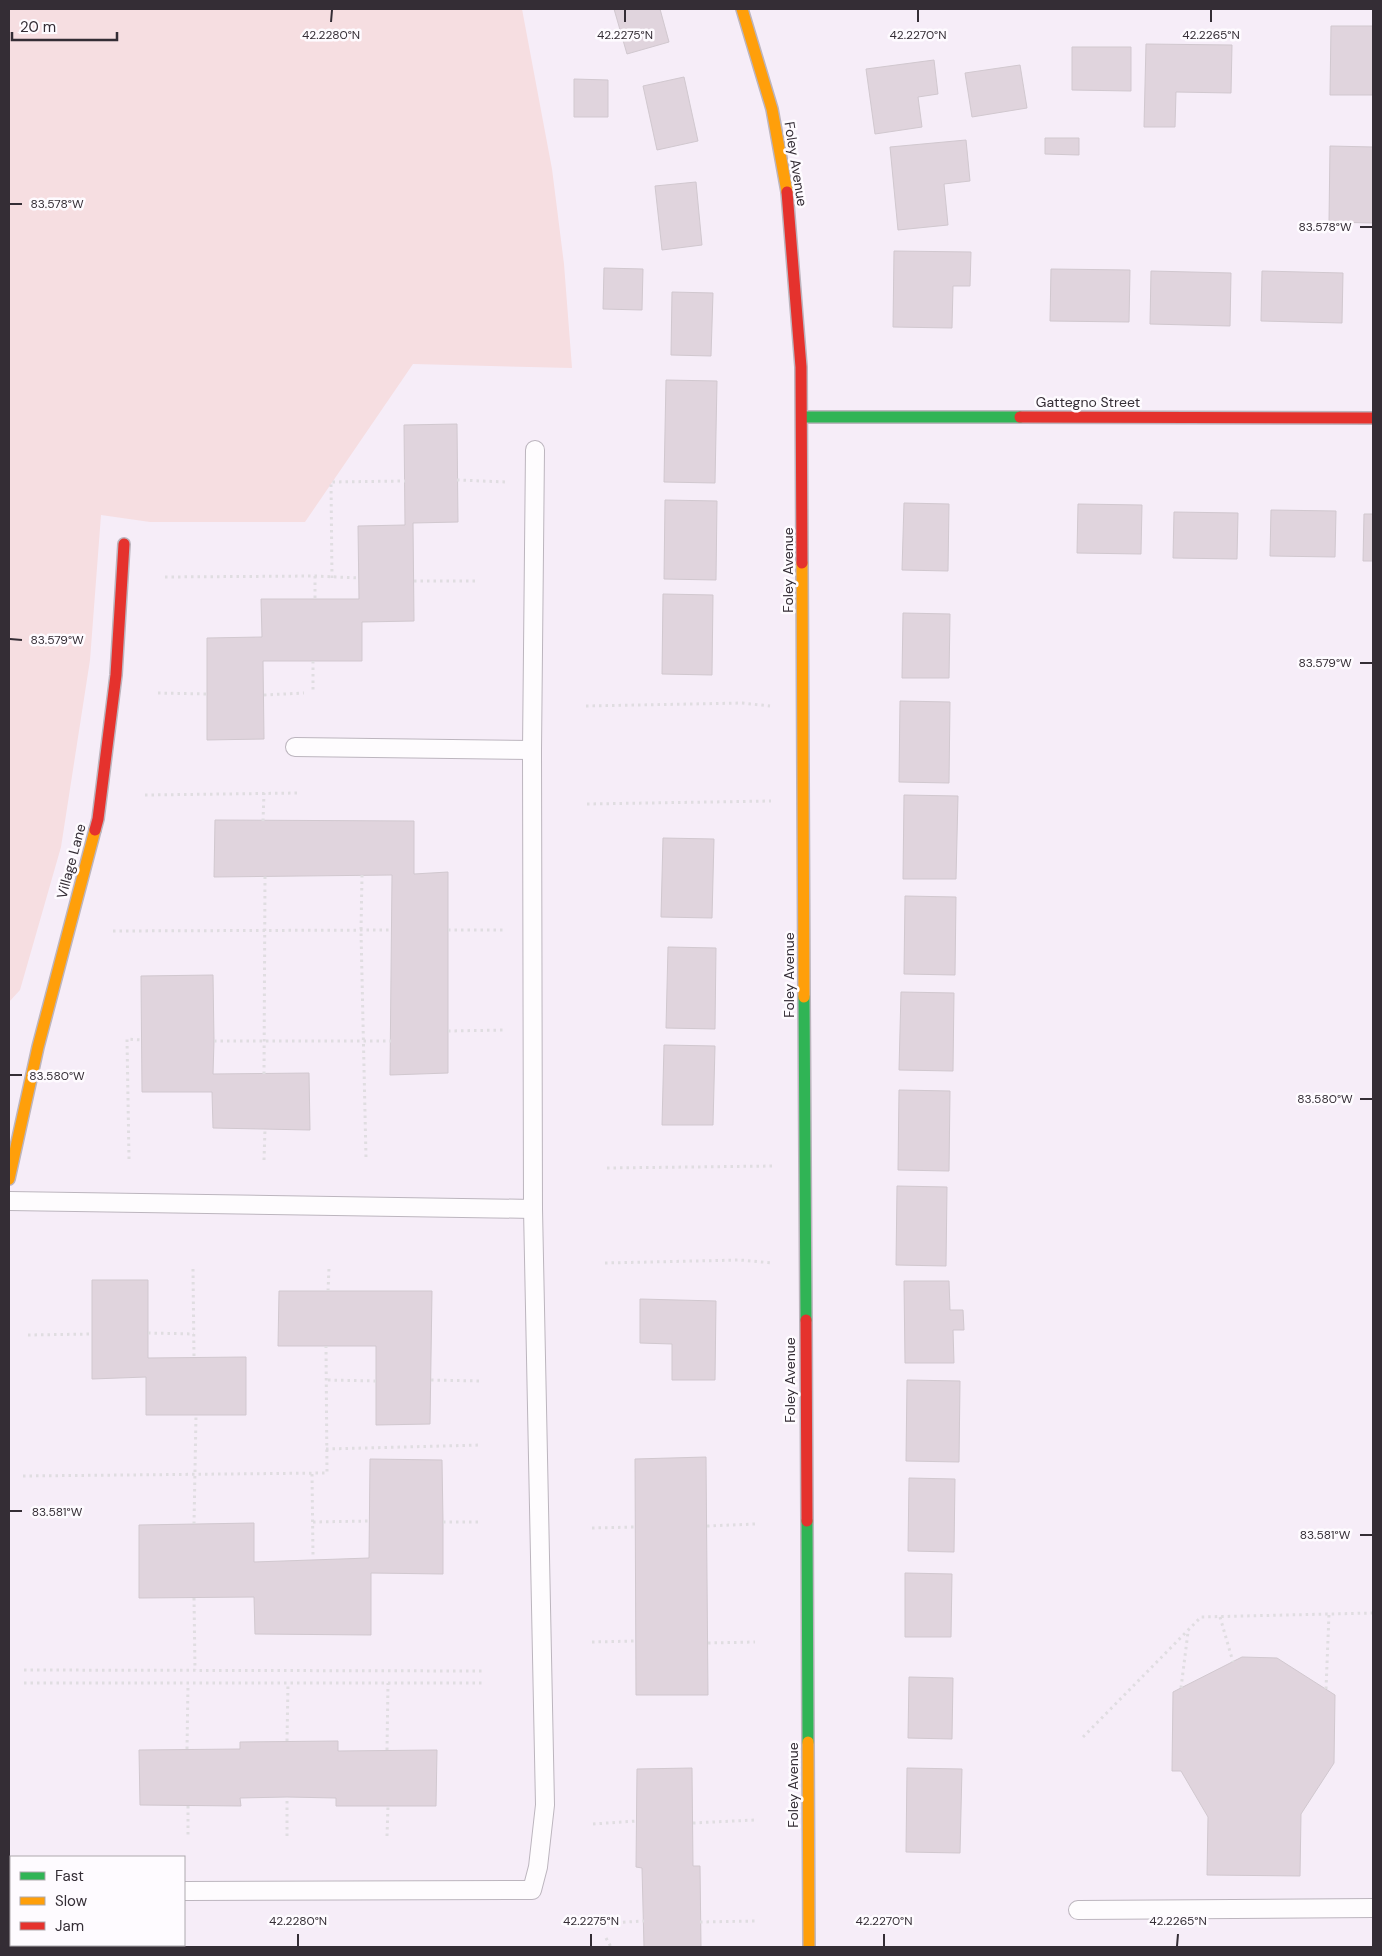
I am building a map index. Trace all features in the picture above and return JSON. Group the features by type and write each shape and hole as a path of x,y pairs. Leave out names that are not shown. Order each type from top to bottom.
{"street":[{"name":"Foley Avenue","path":"742,9 773,110 784,171 800,357 802,417 809,1947"},
{"name":"Gattegno Street","path":"802,417 1373,418"},
{"name":"Village Lane","path":"9,1179 38,1047 98,819 116,675 124,544"}],"lane":[{"path":"185,1891 532,1890 538,1867 545,1805 533,1209 532,750 535,450"},
{"path":"295,747 532,750"},
{"path":"9,1201 533,1209"},
{"path":"1078,1910 1373,1908"}],"path":[{"path":"457,480 510,482"},
{"path":"332,578 331,482 405,481"},
{"path":"315,576 315,599"},
{"path":"164,577 315,576 359,578"},
{"path":"414,582 475,581"},
{"path":"313,661 313,693"},
{"path":"158,693 207,694"},
{"path":"264,695 304,693"},
{"path":"586,706 742,703 772,706"},
{"path":"264,793 264,821"},
{"path":"145,795 300,793"},
{"path":"587,804 772,801"},
{"path":"362,875 361,930 365,1042 366,1158"},
{"path":"264,1074 266,876"},
{"path":"113,932 392,930"},
{"path":"448,930 512,930"},
{"path":"448,1031 513,1030"},
{"path":"128,1159 127,1039 142,1040"},
{"path":"214,1041 391,1041"},
{"path":"264,1129 264,1160"},
{"path":"607,1168 782,1166"},
{"path":"605,1264 740,1260 778,1263"},
{"path":"328,1291 329,1268"},
{"path":"194,1269 194,1358"},
{"path":"148,1333 194,1334"},
{"path":"28,1335 92,1334"},
{"path":"23,1476 327,1473 328,1380 326,1346"},
{"path":"328,1380 376,1381"},
{"path":"431,1380 481,1381"},
{"path":"194,1524 196,1414"},
{"path":"326,1449 481,1445"},
{"path":"312,1474 313,1556"},
{"path":"313,1522 369,1521"},
{"path":"443,1522 481,1522"},
{"path":"707,1526 755,1524"},
{"path":"592,1528 635,1527"},
{"path":"194,1598 195,1670"},
{"path":"1082,1737 1201,1617 1373,1613"},
{"path":"1326,1689 1329,1614"},
{"path":"1220,1617 1233,1662"},
{"path":"1181,1688 1188,1631"},
{"path":"592,1642 636,1641"},
{"path":"708,1643 755,1642"},
{"path":"24,1670 483,1671"},
{"path":"287,1741 288,1683"},
{"path":"387,1750 388,1683"},
{"path":"24,1684 482,1683"},
{"path":"187,1749 188,1684"},
{"path":"287,1798 287,1836"},
{"path":"188,1806 188,1836"},
{"path":"387,1836 388,1806"},
{"path":"693,1823 755,1820"},
{"path":"592,1824 637,1821"},
{"path":"610,1922 644,1921"},
{"path":"700,1922 756,1921"},
{"path":"606,1938 611,1947"}],"shaded area":[{"path":"9,9 522,9 552,169 564,264 572,368 413,364 305,522 150,522 101,515 90,660 61,847 20,990 9,1002"}],"building":[{"path":"614,9 660,9 669,42 627,54"},
{"path":"1331,26 1373,26 1373,95 1330,95"},
{"path":"1146,44 1232,45 1231,93 1176,92 1175,127 1144,127"},
{"path":"1072,47 1131,47 1131,91 1072,90"},
{"path":"934,60 938,94 918,97 922,127 875,134 866,69"},
{"path":"1020,65 1027,108 972,117 965,73"},
{"path":"684,77 698,141 657,150 643,86"},
{"path":"574,79 608,80 608,117 574,117"},
{"path":"1045,138 1079,138 1079,155 1045,154"},
{"path":"966,140 970,181 944,184 948,225 898,230 890,147"},
{"path":"1330,146 1373,147 1373,223 1329,222"},
{"path":"696,182 702,245 662,250 655,186"},
{"path":"894,251 971,252 970,286 953,286 952,328 893,327"},
{"path":"604,268 643,269 642,310 603,309"},
{"path":"1051,269 1130,270 1129,322 1050,321"},
{"path":"1151,271 1231,273 1230,326 1150,324"},
{"path":"1262,271 1343,273 1342,323 1261,321"},
{"path":"672,292 713,293 711,356 671,355"},
{"path":"666,380 717,381 715,483 664,482"},
{"path":"457,424 458,522 413,523 414,621 362,622 362,661 263,661 264,739 207,740 207,638 262,637 261,599 359,599 358,526 405,525 404,425"},
{"path":"665,500 717,501 716,580 664,579"},
{"path":"904,503 949,504 948,571 902,570"},
{"path":"1078,504 1142,505 1141,554 1077,553"},
{"path":"1271,510 1336,511 1335,557 1270,556"},
{"path":"1174,512 1238,513 1237,559 1173,558"},
{"path":"1364,514 1373,514 1373,561 1363,561"},
{"path":"663,594 713,595 712,675 662,674"},
{"path":"903,613 950,614 949,678 902,678"},
{"path":"900,701 950,702 949,783 899,782"},
{"path":"904,795 958,796 956,879 903,879"},
{"path":"215,820 414,821 414,874 448,872 448,1073 390,1075 392,875 214,877"},
{"path":"663,838 714,839 712,918 661,917"},
{"path":"905,896 956,897 955,975 904,974"},
{"path":"668,947 716,948 715,1029 666,1028"},
{"path":"213,975 213,1074 309,1073 310,1130 213,1128 212,1092 142,1092 141,976"},
{"path":"901,992 954,993 953,1071 899,1070"},
{"path":"664,1045 715,1046 713,1125 662,1125"},
{"path":"899,1090 950,1091 949,1171 898,1170"},
{"path":"897,1186 947,1187 946,1266 896,1265"},
{"path":"92,1280 148,1280 148,1358 246,1357 246,1415 146,1415 146,1377 92,1379"},
{"path":"904,1281 949,1281 950,1310 963,1310 964,1330 953,1330 954,1363 905,1363"},
{"path":"279,1291 432,1291 430,1424 376,1425 376,1346 278,1346"},
{"path":"640,1299 716,1301 715,1380 672,1380 672,1344 640,1343"},
{"path":"907,1380 960,1381 959,1462 906,1461"},
{"path":"706,1457 708,1695 636,1695 635,1459"},
{"path":"370,1459 442,1460 443,1522 443,1574 371,1573 371,1635 255,1634 254,1597 139,1598 139,1525 254,1523 254,1562 369,1558"},
{"path":"909,1478 955,1479 954,1552 908,1551"},
{"path":"905,1573 952,1574 951,1637 905,1637"},
{"path":"1242,1657 1277,1658 1335,1695 1334,1763 1301,1814 1300,1876 1207,1875 1208,1817 1181,1771 1172,1771 1173,1692"},
{"path":"909,1677 953,1678 952,1739 908,1738"},
{"path":"338,1741 338,1751 437,1750 436,1806 336,1806 336,1798 287,1797 240,1798 241,1806 140,1805 139,1750 240,1749 240,1742"},
{"path":"692,1768 693,1866 700,1866 701,1947 644,1947 642,1868 636,1867 637,1769"},
{"path":"907,1768 962,1769 960,1853 906,1852"}],"traffic: fast":[{"path":"802,417 1020,417"},
{"path":"804,997 806,1320"},
{"path":"807,1521 808,1742"}],"traffic: slow":[{"path":"742,9 772,109 787,192"},
{"path":"802,563 804,997"},
{"path":"9,1179 38,1047 95,830"},
{"path":"808,1742 809,1947"}],"traffic: jam":[{"path":"787,192 801,367 802,563"},
{"path":"1020,417 1373,418"},
{"path":"95,830 116,675 124,544"},
{"path":"806,1320 807,1521"}]}
